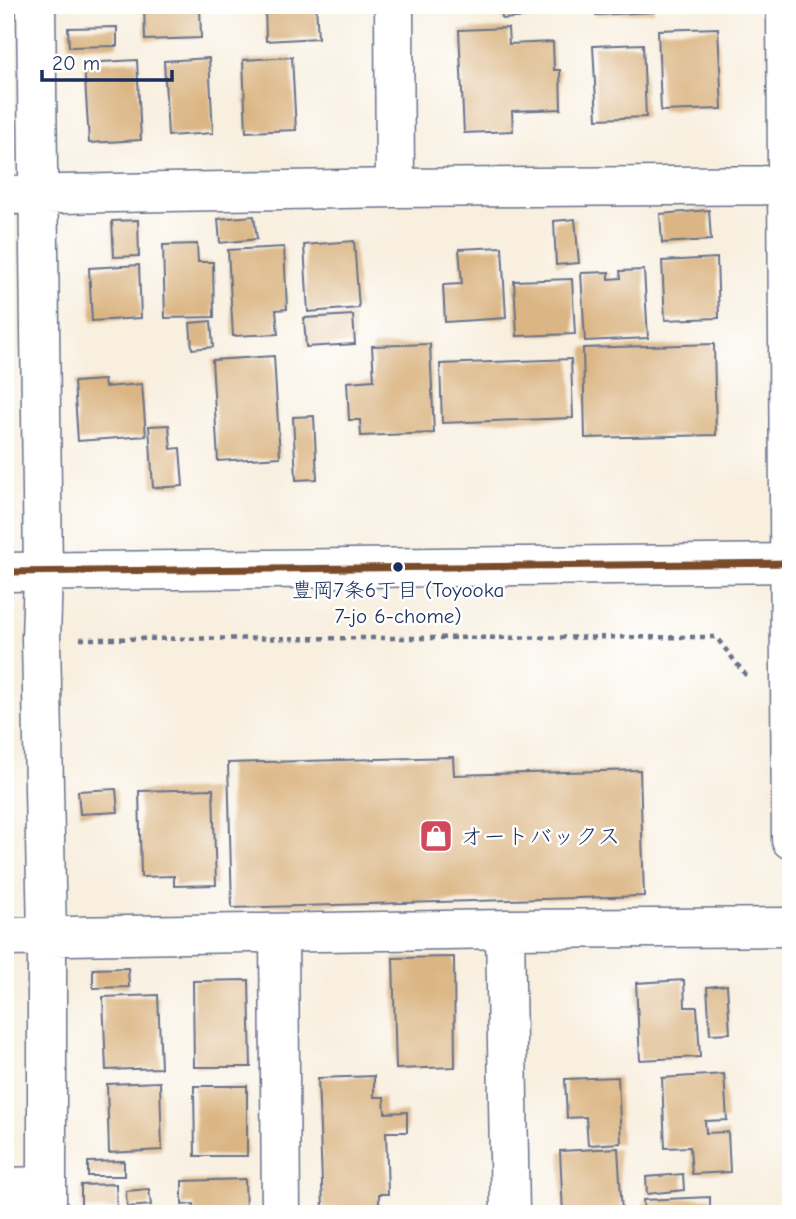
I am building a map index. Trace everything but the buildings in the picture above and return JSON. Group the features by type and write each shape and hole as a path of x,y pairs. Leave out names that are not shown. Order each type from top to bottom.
{"street":[{"path":"5,1187 47,1200 47,936 41,639 43,572 22,195 36,5"},
{"path":"394,5 395,188"},
{"path":"786,5 791,841"},
{"path":"22,195 395,188 789,185"},
{"path":"5,572 790,563"},
{"path":"5,937 791,927"},
{"path":"505,929 510,1214"},
{"path":"279,934 281,1214"}],"path":[{"path":"41,639 716,637 748,679 789,677"}],"transit line":[{"path":"5,572 791,563"}],"place":[{"name":"豊岡7条6丁目 (Toyooka 7-jo 6-chome)","path":"398,567"},
{"name":"オートバックス","path":"436,836"}]}
